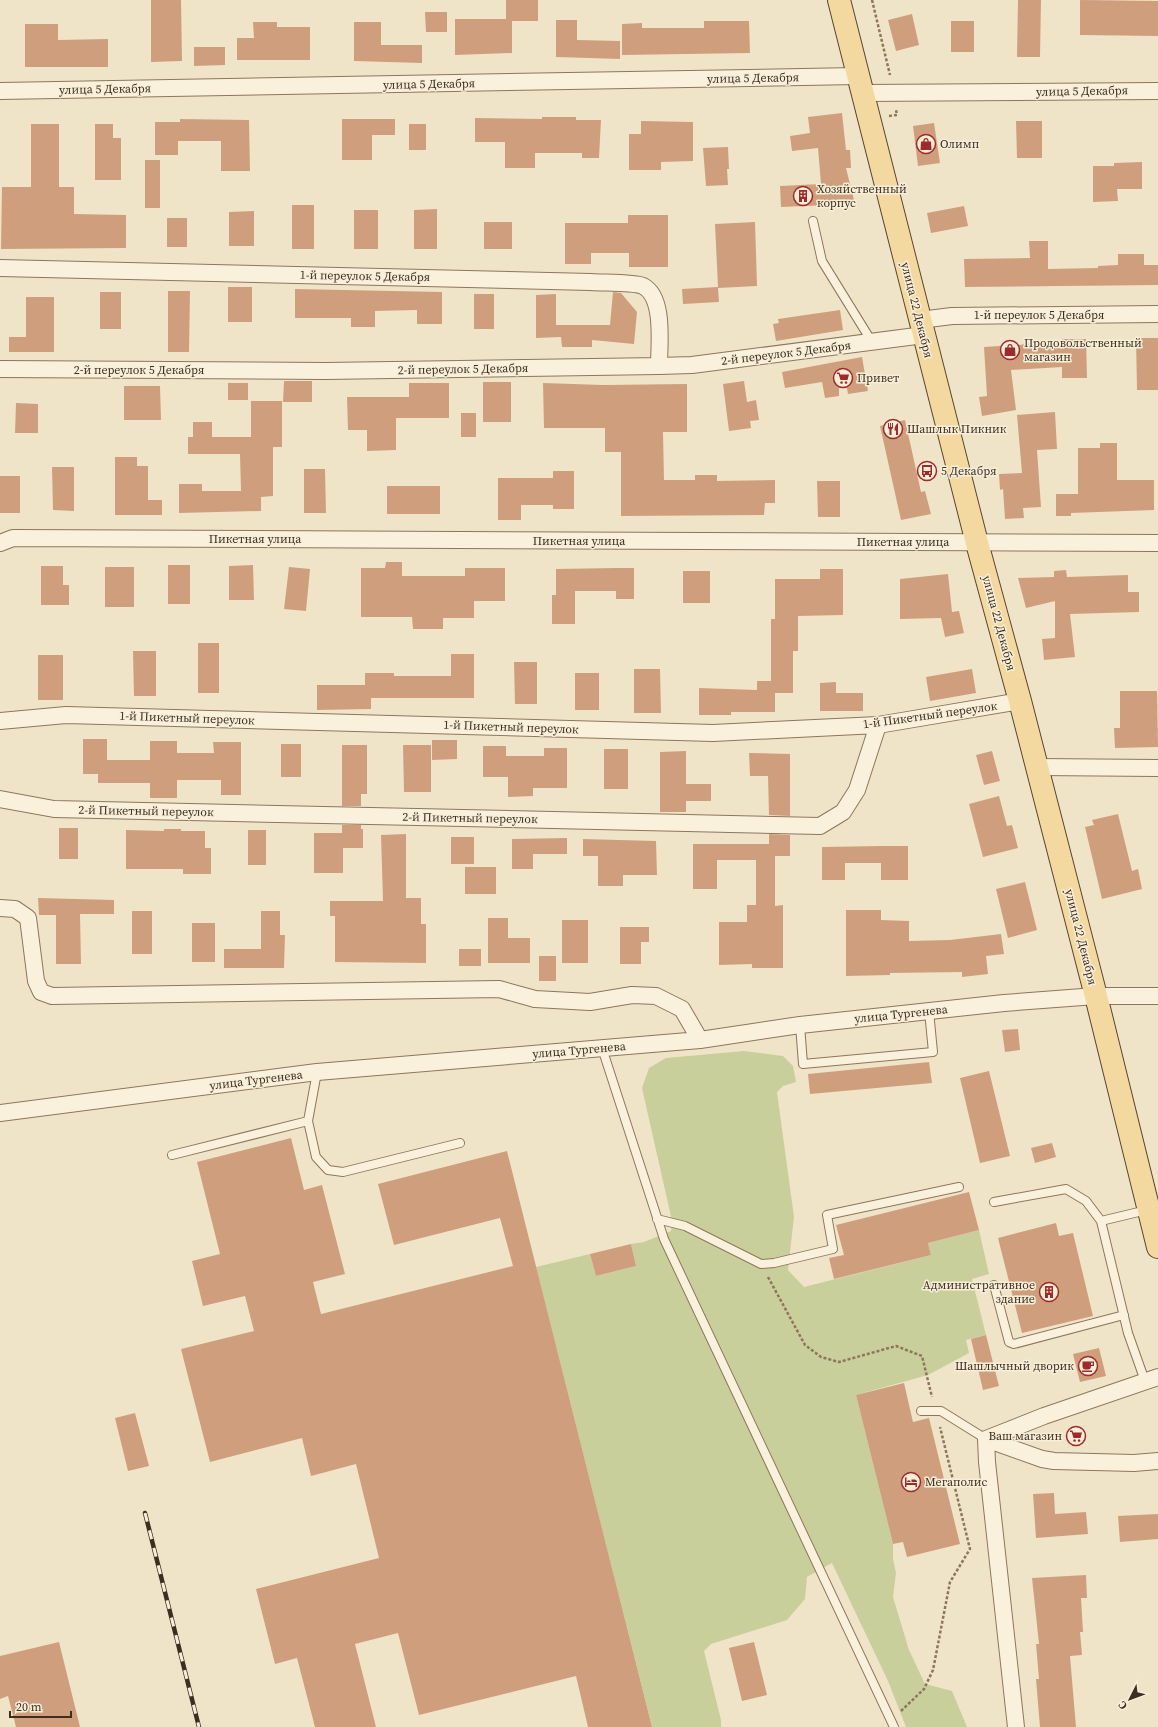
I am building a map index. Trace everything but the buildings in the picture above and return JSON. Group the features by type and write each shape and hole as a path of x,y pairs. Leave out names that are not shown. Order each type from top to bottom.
{"main road":[{"name":"улица 22 Декабря","path":"839,0 977,542 1096,996 1157,1242"}],"street":[{"name":"улица 5 Декабря","path":"0,91 860,84 894,93 1158,90"},
{"name":"1-й переулок 5 Декабря","path":"0,268 590,282 642,286 653,294 658,306 659,366"},
{"name":"1-й переулок 5 Декабря","path":"922,327 952,316 1158,314"},
{"name":"2-й переулок 5 Декабря","path":"0,369 326,371 692,365 872,342 922,327"},
{"name":"Пикетная улица","path":"0,543 14,538 1158,543"},
{"name":"1-й Пикетный переулок","path":"0,721 66,715 713,733 878,725 1020,702"},
{"name":"2-й Пикетный переулок","path":"0,799 54,809 820,826 843,812 857,790 878,725"},
{"path":"1037,767 1158,768"},
{"path":"0,908 15,909 28,918 36,981 41,992 52,996 499,989 535,999 590,1002 632,995 656,996 682,1009 700,1040"},
{"name":"улица Тургенева","path":"0,1113 317,1072 700,1040 800,1025 929,1011 1096,996 1158,996"},
{"path":"986,1439 1044,1416 1151,1379"},
{"path":"986,1439 1042,1459 1054,1461 1134,1463 1158,1461"},
{"path":"986,1439 987,1462 1016,1727"}],"lane":[{"path":"813,221 822,261 872,342"},
{"path":"800,1025 803,1064 933,1052 929,1011"},
{"path":"602,1048 664,1239 893,1723"},
{"path":"317,1072 308,1121 316,1157 328,1170 343,1172 460,1143"},
{"path":"172,1155 308,1121"},
{"path":"657,1218 685,1226 761,1264 774,1263 833,1249 827,1215 959,1187"},
{"path":"994,1202 1066,1188 1086,1201 1101,1221 1128,1333 1151,1379"},
{"path":"1101,1221 1149,1210"},
{"path":"994,1285 1009,1342 1014,1344 1124,1315"},
{"path":"921,1411 935,1410 953,1417 986,1439"}],"path":[{"path":"872,0 894,93 897,115"},
{"path":"761,1264 805,1345 820,1357 839,1362 896,1346 922,1356 970,1549 950,1582 933,1670 924,1690 893,1723"}],"green space":[{"path":"744,1051 783,1056 793,1066 796,1082 783,1086 777,1092 794,1217 788,1270 804,1287 931,1255 928,1243 979,1230 989,1274 972,1279 986,1335 966,1340 969,1353 928,1375 856,1395 893,1544 893,1559 896,1573 893,1597 909,1650 925,1684 952,1691 967,1727 906,1727 888,1681 832,1563 807,1577 805,1599 787,1620 711,1644 704,1651 721,1720 721,1727 652,1727 536,1267 590,1254 596,1276 636,1266 631,1244 644,1242 671,1231 672,1221 642,1088 649,1068 666,1058"}],"railway":[{"path":"145,1513 199,1727"}],"place":[{"name":"Олимп","path":"926,144"},
{"name":"Хозяйственный корпус","path":"803,196"},
{"name":"Продовольственный магазин","path":"1010,350"},
{"name":"Привет","path":"843,378"},
{"name":"Шашлык Пикник","path":"893,429"},
{"name":"5 Декабря","path":"927,471"},
{"name":"Административное здание","path":"1049,1292"},
{"name":"Шашлычный дворик","path":"1088,1366"},
{"name":"Ваш магазин","path":"1076,1436"},
{"name":"Мегаполис","path":"911,1482"}]}
